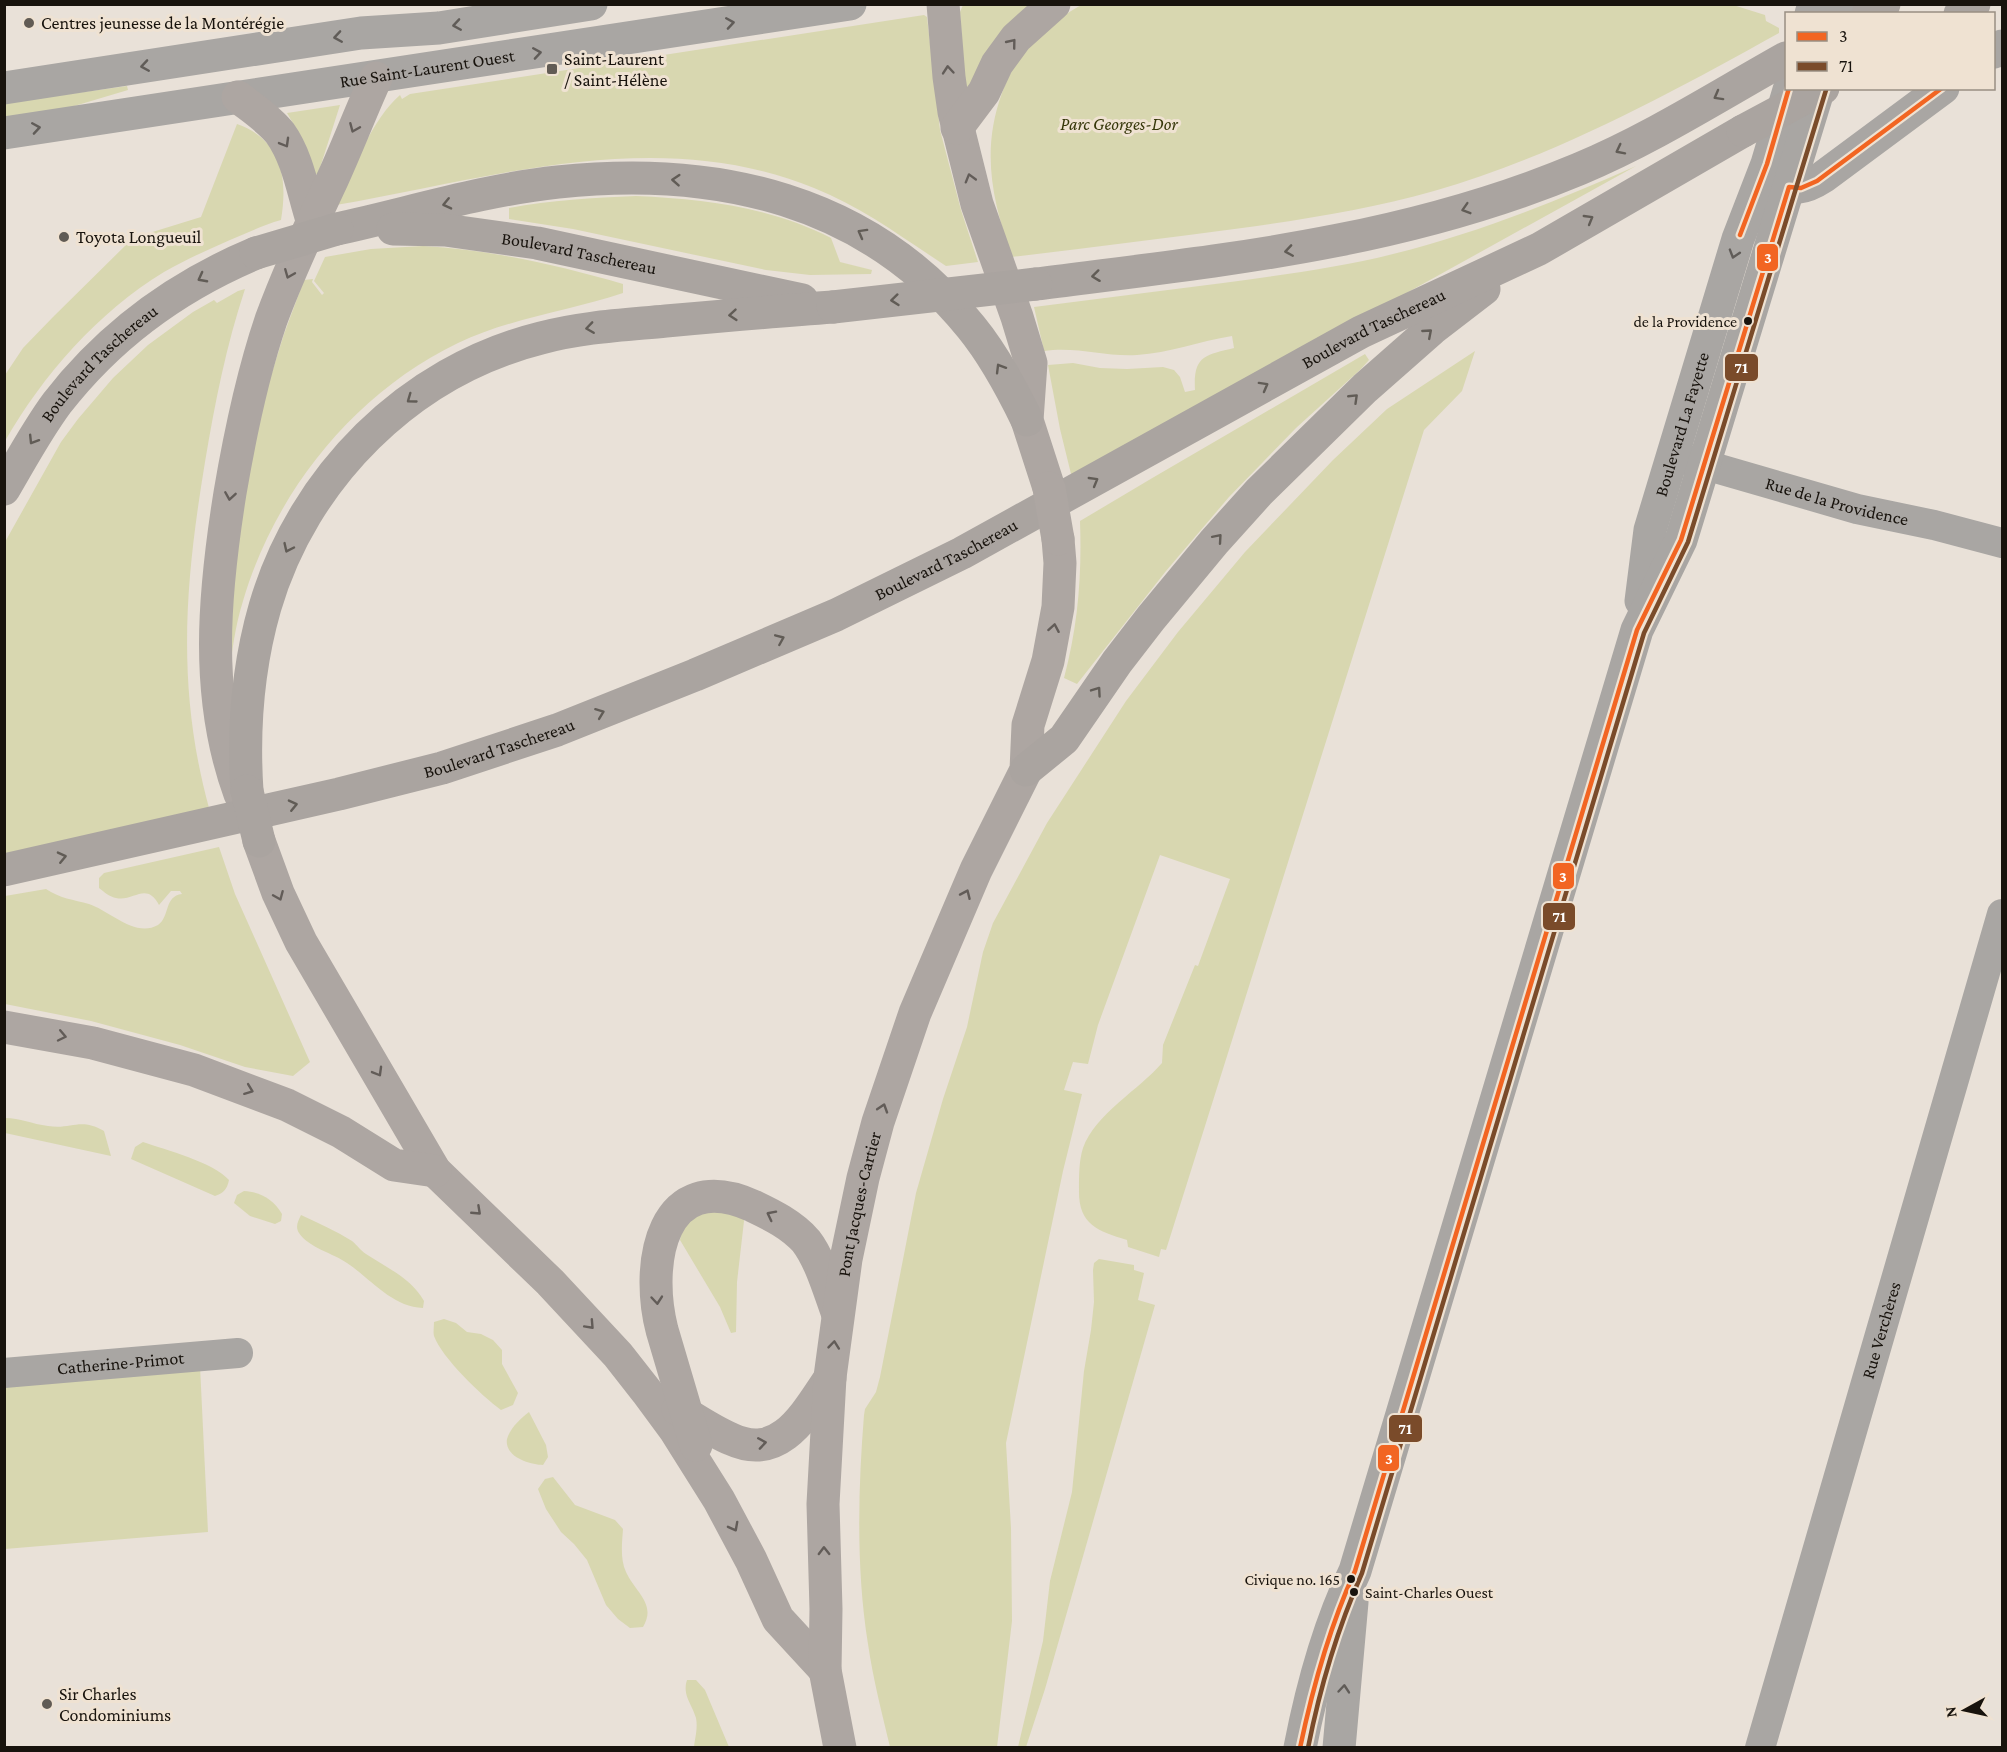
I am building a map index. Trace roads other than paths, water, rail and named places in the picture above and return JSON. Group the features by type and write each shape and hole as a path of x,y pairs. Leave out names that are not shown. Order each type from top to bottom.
{"highway":[{"path":"1871,12 1884,4"},
{"name":"Boulevard Taschereau","path":"4,489 56,405 79,377 145,315 181,290 226,266 324,225 412,228 503,237 833,307 1036,284 1291,250 1366,236 1443,216 1522,191 1608,156 1780,72"},
{"name":"Boulevard Taschereau","path":"4,870 339,794 442,768 514,745 648,695 836,615 944,562 1065,498 1361,332 1539,249 1817,90"},
{"path":"324,225 557,182 663,179 707,183 762,193 832,217 875,240 914,270 954,306 972,328 1003,373 1027,420"},
{"path":"1026,770 1064,739 1117,662 1151,618 1230,524 1298,452 1365,388 1432,329 1539,249"},
{"path":"259,841 243,793 252,663 270,592 293,536 312,504 345,460 381,423 420,392 468,364 539,338 598,327 833,307"}],"main road":[{"path":"943,4 950,92 957,128 977,204 1031,363 1027,420 1049,488 1058,539 1060,563 1058,607 1048,661 1028,725 1026,770"},
{"path":"957,128 984,92 997,64 1016,38 1054,4"},
{"path":"243,793 226,745 220,716 215,614 220,556 234,472 251,387 272,320 324,225 376,78"},
{"path":"238,97 262,115 279,132 324,225"},
{"name":"Pont Jacques-Cartier","path":"840,1748 825,1670 823,1495 830,1377 851,1230 878,1122 906,1038 957,912 1026,770"},
{"path":"259,841 278,893 301,942 435,1171 541,1273 618,1355 647,1392 705,1476 746,1548 778,1619 825,1670"},
{"path":"4,1027 82,1040 194,1070 287,1105 341,1132 394,1165 435,1171"},
{"path":"705,1476 658,1315 657,1264 662,1239 672,1220 684,1205 708,1195 725,1196 744,1202 782,1221 800,1235 811,1248 838,1312"},
{"path":"647,1392 739,1442 756,1445 778,1440 796,1425 830,1377"}],"street":[{"path":"4,88 361,33 401,18 439,28 591,4"},
{"name":"Rue Saint-Laurent Ouest","path":"4,133 850,4"},
{"path":"376,78 401,18"},
{"name":"Boulevard La Fayette","path":"1637,630 1681,540 1704,465 1775,183 1780,72"},
{"name":"Boulevard La Fayette","path":"1300,1748 1310,1698 1327,1636 1355,1571 1637,630 1650,530 1738,239 1775,183 1820,90"},
{"path":"1775,183 1801,188 1817,181 1940,90"},
{"name":"Rue de la Providence","path":"1672,456 1857,509 1934,525 2002,543"},
{"name":"Rue Verchères","path":"1760,1748 2002,914"},
{"name":"Catherine-Primot","path":"4,1373 238,1353"},
{"name":"Boulevard La Fayette","path":"1339,1748 1355,1571"}],"place":[{"name":"Centres jeunesse de la Montérégie","path":"29,23"},
{"name":"Saint-Laurent / Saint-Hélène","path":"552,69"},
{"name":"Toyota Longueuil","path":"64,237"},
{"name":"de la Providence","path":"1748,321"},
{"name":"Civique no. 165","path":"1351,1579"},
{"name":"Saint-Charles Ouest","path":"1354,1592"},
{"name":"Sir Charles Condominiums","path":"47,1704"}],"park label":[{"name":"Parc Georges-Dor","path":"1119,124"}]}
